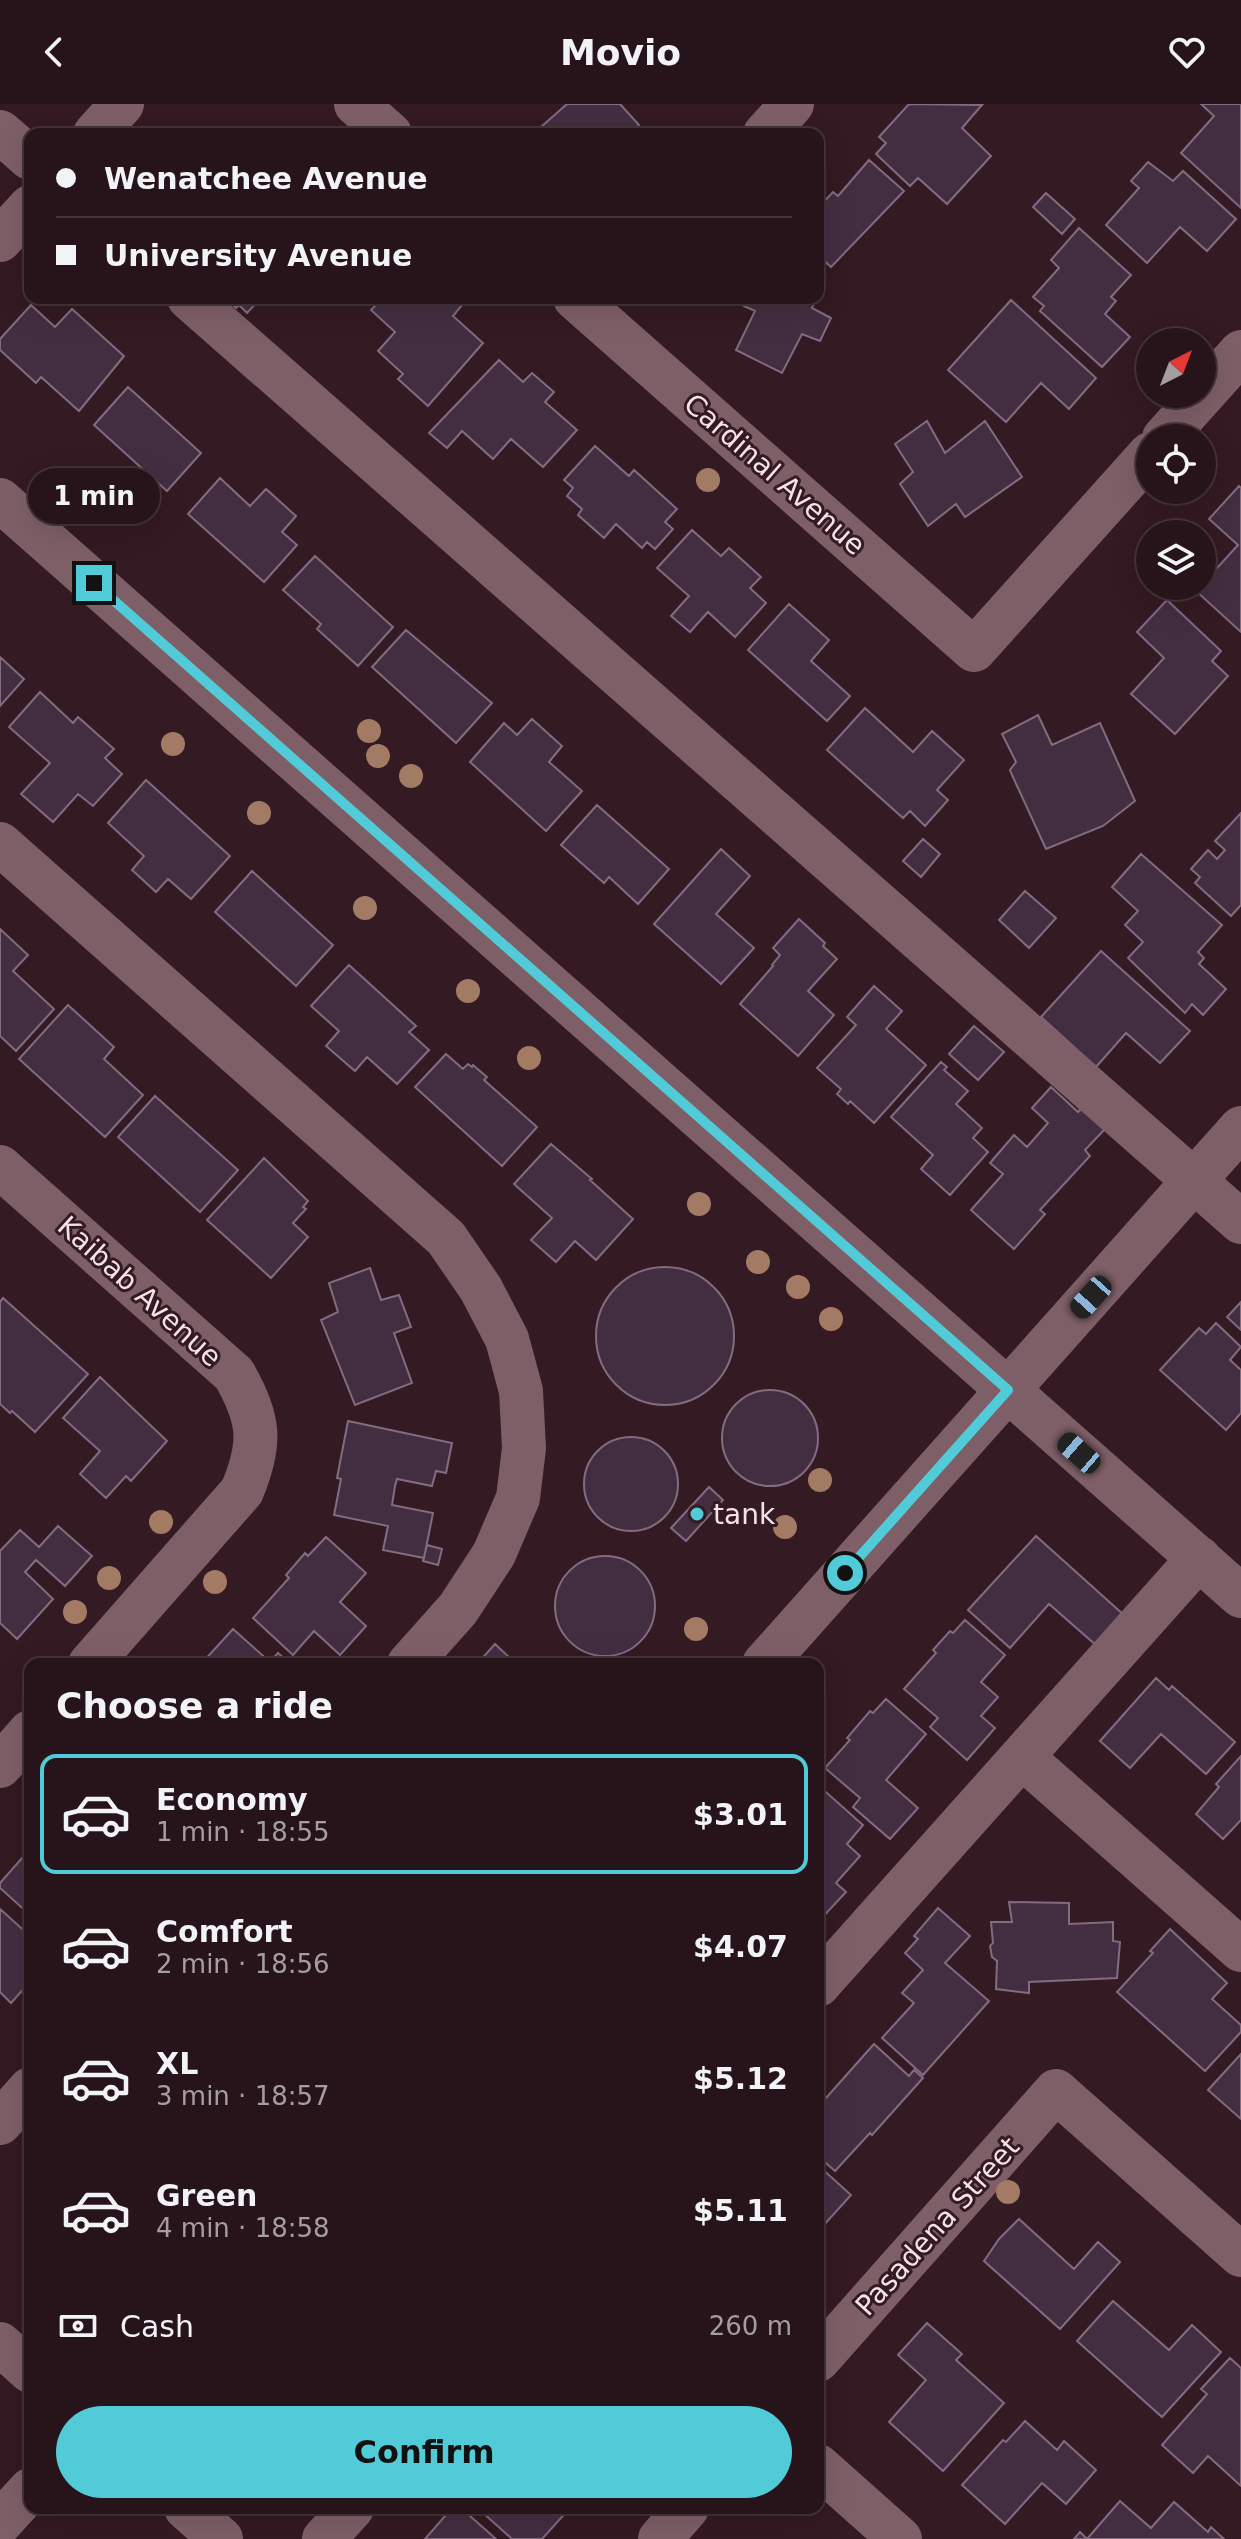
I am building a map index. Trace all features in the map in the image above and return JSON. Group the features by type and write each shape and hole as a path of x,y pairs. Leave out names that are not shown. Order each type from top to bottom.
{"street":[{"path":"100,128 122,104"},
{"path":"356,104 383,128"},
{"path":"770,128 792,104"},
{"path":"0,132 24,153"},
{"path":"0,240 24,214"},
{"path":"196,304 1241,1222"},
{"name":"Cardinal Avenue","path":"598,305 974,650 1136,470"},
{"path":"1177,424 1241,352"},
{"path":"0,500 1241,1596"},
{"path":"0,844 446,1238 481,1289 507,1339 521,1391 524,1448 518,1498 487,1565 458,1609 414,1658"},
{"path":"769,1658 1241,1128"},
{"name":"Kaibab Avenue","path":"0,1167 234,1374 250,1402 256,1432 254,1463 242,1491 95,1658"},
{"path":"824,1978 1199,1558"},
{"path":"1022,1757 1241,1950"},
{"name":"Pasadena Street","path":"824,2353 1056,2091 1241,2255"},
{"path":"0,2123 24,2096"},
{"path":"0,2344 24,2366"},
{"path":"824,2471 900,2539"},
{"path":"0,2523 24,2497"},
{"path":"193,2514 221,2539"},
{"path":"324,2539 347,2514"},
{"path":"660,2539 682,2514"}],"building":[{"path":"567,104 620,104 639,125 636,128 540,128"},
{"path":"909,104 982,105 962,128 991,156 947,204 918,178 910,186 876,154 886,143 879,137"},
{"path":"1201,104 1241,104 1241,208 1181,153 1214,116"},
{"path":"869,160 904,191 831,267 824,261 824,202 833,192 838,196"},
{"path":"1148,162 1173,181 1183,171 1236,219 1207,251 1180,227 1147,263 1106,225 1139,188 1131,181"},
{"path":"1046,193 1075,219 1062,234 1033,207"},
{"path":"1079,228 1131,275 1111,297 1116,301 1105,314 1130,337 1102,367 1040,311 1044,306 1033,297 1059,268 1051,260"},
{"path":"1011,300 1096,378 1069,409 1041,383 1006,422 948,370"},
{"path":"232,304 255,304 247,313 239,305 236,308"},
{"path":"377,304 461,304 453,316 483,343 428,406 398,379 403,374 378,351 395,332 371,310"},
{"path":"814,304 812,308 831,318 820,341 802,334 782,373 736,350 755,311 744,306"},
{"path":"31,305 55,327 72,309 124,356 79,411 41,377 36,383 0,350 0,339"},
{"path":"499,360 523,382 532,373 554,392 545,402 577,430 543,467 511,439 493,459 462,431 447,448 429,433"},
{"path":"128,387 201,453 167,491 94,425"},
{"path":"927,421 945,453 985,421 1022,477 965,517 956,504 928,526 900,484 913,472 895,444"},
{"path":"595,446 629,476 634,470 677,509 665,522 673,529 655,549 647,542 642,548 616,524 604,538 578,515 582,509 567,496 573,488 564,480"},
{"path":"220,478 250,506 266,489 296,516 282,532 297,545 264,582 188,514"},
{"path":"1239,486 1241,632 1206,600 1216,600 1216,569 1238,545 1216,525 1216,520 1209,519"},
{"path":"692,530 721,556 729,548 761,577 750,588 766,603 735,637 708,612 690,632 671,616 689,596 657,568"},
{"path":"315,556 393,627 358,666 317,629 321,624 283,590"},
{"path":"1167,600 1221,651 1212,661 1228,676 1175,734 1131,694 1164,658 1137,632"},
{"path":"789,604 829,640 811,661 850,696 827,721 748,650"},
{"path":"406,630 492,703 456,743 372,667"},
{"path":"0,657 24,679 0,706"},
{"path":"40,692 73,723 78,717 114,749 105,758 122,774 93,806 78,794 53,822 21,794 50,763 9,727"},
{"path":"865,708 913,752 932,731 964,760 937,790 948,800 925,826 910,811 903,818 827,750"},
{"path":"1038,715 1052,745 1100,723 1135,801 1103,826 1046,849 1010,770 1016,762 1002,734"},
{"path":"532,719 562,746 549,762 582,791 546,831 470,762 504,723 517,735"},
{"path":"146,780 230,856 191,899 168,879 156,892 132,870 144,856 108,823"},
{"path":"597,805 669,869 638,904 609,877 604,883 561,845"},
{"path":"1241,813 1241,905 1231,916 1195,883 1200,877 1191,869 1208,850 1217,859 1225,850 1215,841"},
{"path":"923,839 940,854 921,877 903,861"},
{"path":"721,849 750,876 716,914 754,948 721,984 654,924"},
{"path":"1141,854 1222,925 1198,952 1204,958 1199,964 1226,989 1203,1015 1192,1004 1185,1013 1128,958 1143,942 1125,925 1138,911 1112,887"},
{"path":"252,871 333,945 296,986 215,912"},
{"path":"1025,891 1056,918 1029,948 999,920"},
{"path":"799,919 837,959 808,991 834,1015 798,1056 740,1004 773,966 780,955 773,948"},
{"path":"0,929 28,955 13,971 54,1009 16,1051 0,1036"},
{"path":"1101,951 1190,1031 1160,1063 1126,1033 1096,1067 1041,1017"},
{"path":"349,965 416,1026 409,1032 429,1050 397,1084 367,1057 355,1071 326,1046 339,1031 311,1006"},
{"path":"874,986 902,1011 886,1029 926,1065 874,1123 850,1101 848,1104 837,1094 841,1089 817,1068 856,1025 847,1017"},
{"path":"68,1005 114,1047 104,1059 143,1095 105,1137 19,1059"},
{"path":"974,1026 1004,1052 978,1080 949,1054"},
{"path":"446,1054 463,1069 468,1064 473,1065 487,1077 484,1080 537,1127 502,1166 415,1087"},
{"path":"941,1062 947,1067 944,1070 968,1091 956,1104 982,1128 973,1138 988,1152 950,1195 921,1169 933,1155 891,1117"},
{"path":"1051,1087 1078,1112 1082,1108 1105,1129 1085,1150 1090,1156 1040,1210 1045,1214 1014,1249 971,1210 1003,1174 990,1163 1014,1135 1027,1147 1048,1123 1032,1108"},
{"path":"155,1096 238,1170 200,1212 118,1137"},
{"path":"551,1144 633,1219 596,1260 575,1241 556,1262 531,1240 552,1218 514,1184"},
{"path":"264,1158 308,1201 303,1207 306,1209 293,1223 308,1237 271,1278 207,1220"},
{"path":"665,1267 691,1272 714,1287 729,1310 734,1336 729,1362 714,1385 691,1400 665,1405 639,1400 616,1385 601,1362 596,1336 601,1310 616,1287 639,1272"},
{"path":"370,1268 381,1300 399,1295 411,1327 394,1333 412,1383 355,1405 321,1320 338,1312 329,1283"},
{"path":"3,1298 88,1374 35,1432 0,1404 0,1302"},
{"path":"1241,1302 1241,1330 1227,1317"},
{"path":"1216,1323 1241,1347 1230,1360 1241,1370 1241,1413 1226,1430 1160,1370 1199,1328 1206,1334"},
{"path":"100,1377 167,1441 131,1481 126,1476 106,1498 80,1474 100,1451 63,1418"},
{"path":"770,1390 788,1394 804,1404 814,1420 818,1438 814,1456 804,1472 788,1482 770,1486 752,1482 736,1472 726,1456 722,1438 726,1420 736,1404 752,1394"},
{"path":"348,1421 452,1443 446,1473 436,1471 432,1486 397,1479 395,1486 392,1505 433,1513 424,1558 383,1550 388,1526 334,1515 341,1479 337,1478"},
{"path":"631,1437 649,1441 664,1451 674,1466 678,1484 674,1502 664,1517 649,1527 631,1531 613,1527 598,1517 588,1502 584,1484 588,1466 598,1451 613,1441"},
{"name":"tank","path":"709,1487 723,1500 686,1541 671,1528"},
{"path":"58,1526 92,1556 65,1586 36,1560 25,1572 53,1599 17,1639 0,1623 0,1551 20,1530 39,1547"},
{"path":"1036,1536 1124,1615 1097,1646 1049,1604 1010,1648 968,1610"},
{"path":"326,1537 366,1573 340,1602 366,1626 340,1655 314,1631 293,1655 253,1618 289,1578 286,1575 305,1553 308,1556"},
{"path":"427,1545 442,1549 438,1565 423,1561"},
{"path":"605,1556 624,1559 641,1570 652,1587 655,1606 652,1625 641,1642 624,1653 605,1656 586,1653 569,1642 558,1625 555,1606 558,1587 569,1570 586,1559"},
{"path":"965,1620 1005,1655 981,1682 998,1697 981,1716 995,1728 967,1760 930,1727 938,1718 904,1689 936,1653 933,1650"},
{"path":"233,1629 266,1658 206,1658"},
{"path":"495,1644 510,1658 482,1658"},
{"path":"1156,1678 1169,1690 1172,1686 1235,1742 1206,1774 1161,1734 1130,1768 1100,1741"},
{"path":"886,1699 926,1734 886,1780 918,1808 890,1839 853,1807 860,1798 825,1768 870,1711 873,1713"},
{"path":"1241,1756 1241,1820 1223,1839 1196,1814 1219,1787 1216,1784"},
{"path":"824,1790 863,1825 847,1844 860,1856 836,1883 846,1892 824,1916"},
{"path":"24,1856 24,1910 0,1888 0,1883"},
{"path":"1009,1902 1069,1903 1069,1924 1113,1922 1113,1941 1120,1942 1117,1978 1029,1982 1029,1993 996,1989 997,1961 992,1957 990,1946 993,1943 991,1922 1012,1922"},
{"path":"938,1908 970,1936 945,1963 989,2001 923,2075 882,2038 914,2003 902,1993 923,1970 905,1953 918,1939 914,1936"},
{"path":"0,1909 24,1931 24,1989 11,2003 0,1992"},
{"path":"1170,1929 1227,1983 1212,1999 1241,2025 1241,2032 1205,2071 1117,1992 1153,1953 1150,1951"},
{"path":"874,2044 909,2076 914,2070 923,2078 835,2171 824,2161 824,2100"},
{"path":"1241,2054 1241,2119 1208,2090"},
{"path":"824,2171 851,2195 824,2225"},
{"path":"1019,2219 1074,2269 1098,2242 1120,2262 1060,2329 984,2261 999,2239"},
{"path":"1113,2301 1169,2350 1192,2325 1221,2352 1162,2417 1077,2341"},
{"path":"927,2323 962,2354 956,2360 1004,2403 943,2471 889,2422 926,2380 898,2355"},
{"path":"1230,2358 1241,2368 1241,2486 1208,2456 1193,2473 1162,2445 1207,2394 1201,2389"},
{"path":"1025,2421 1057,2450 1064,2441 1096,2470 1066,2504 1042,2483 1005,2524 962,2485"},
{"path":"1120,2501 1151,2528 1174,2502 1208,2532 1211,2527 1224,2539 1087,2539"},
{"path":"447,2514 468,2514 496,2539 425,2539"},
{"path":"484,2514 565,2514 542,2539 512,2539"},
{"path":"1080,2532 1087,2539 1074,2539"}],"place":[{"name":"tank","path":"697,1514"}],"route":[{"path":"94,583 1008,1390 845,1573"}]}
